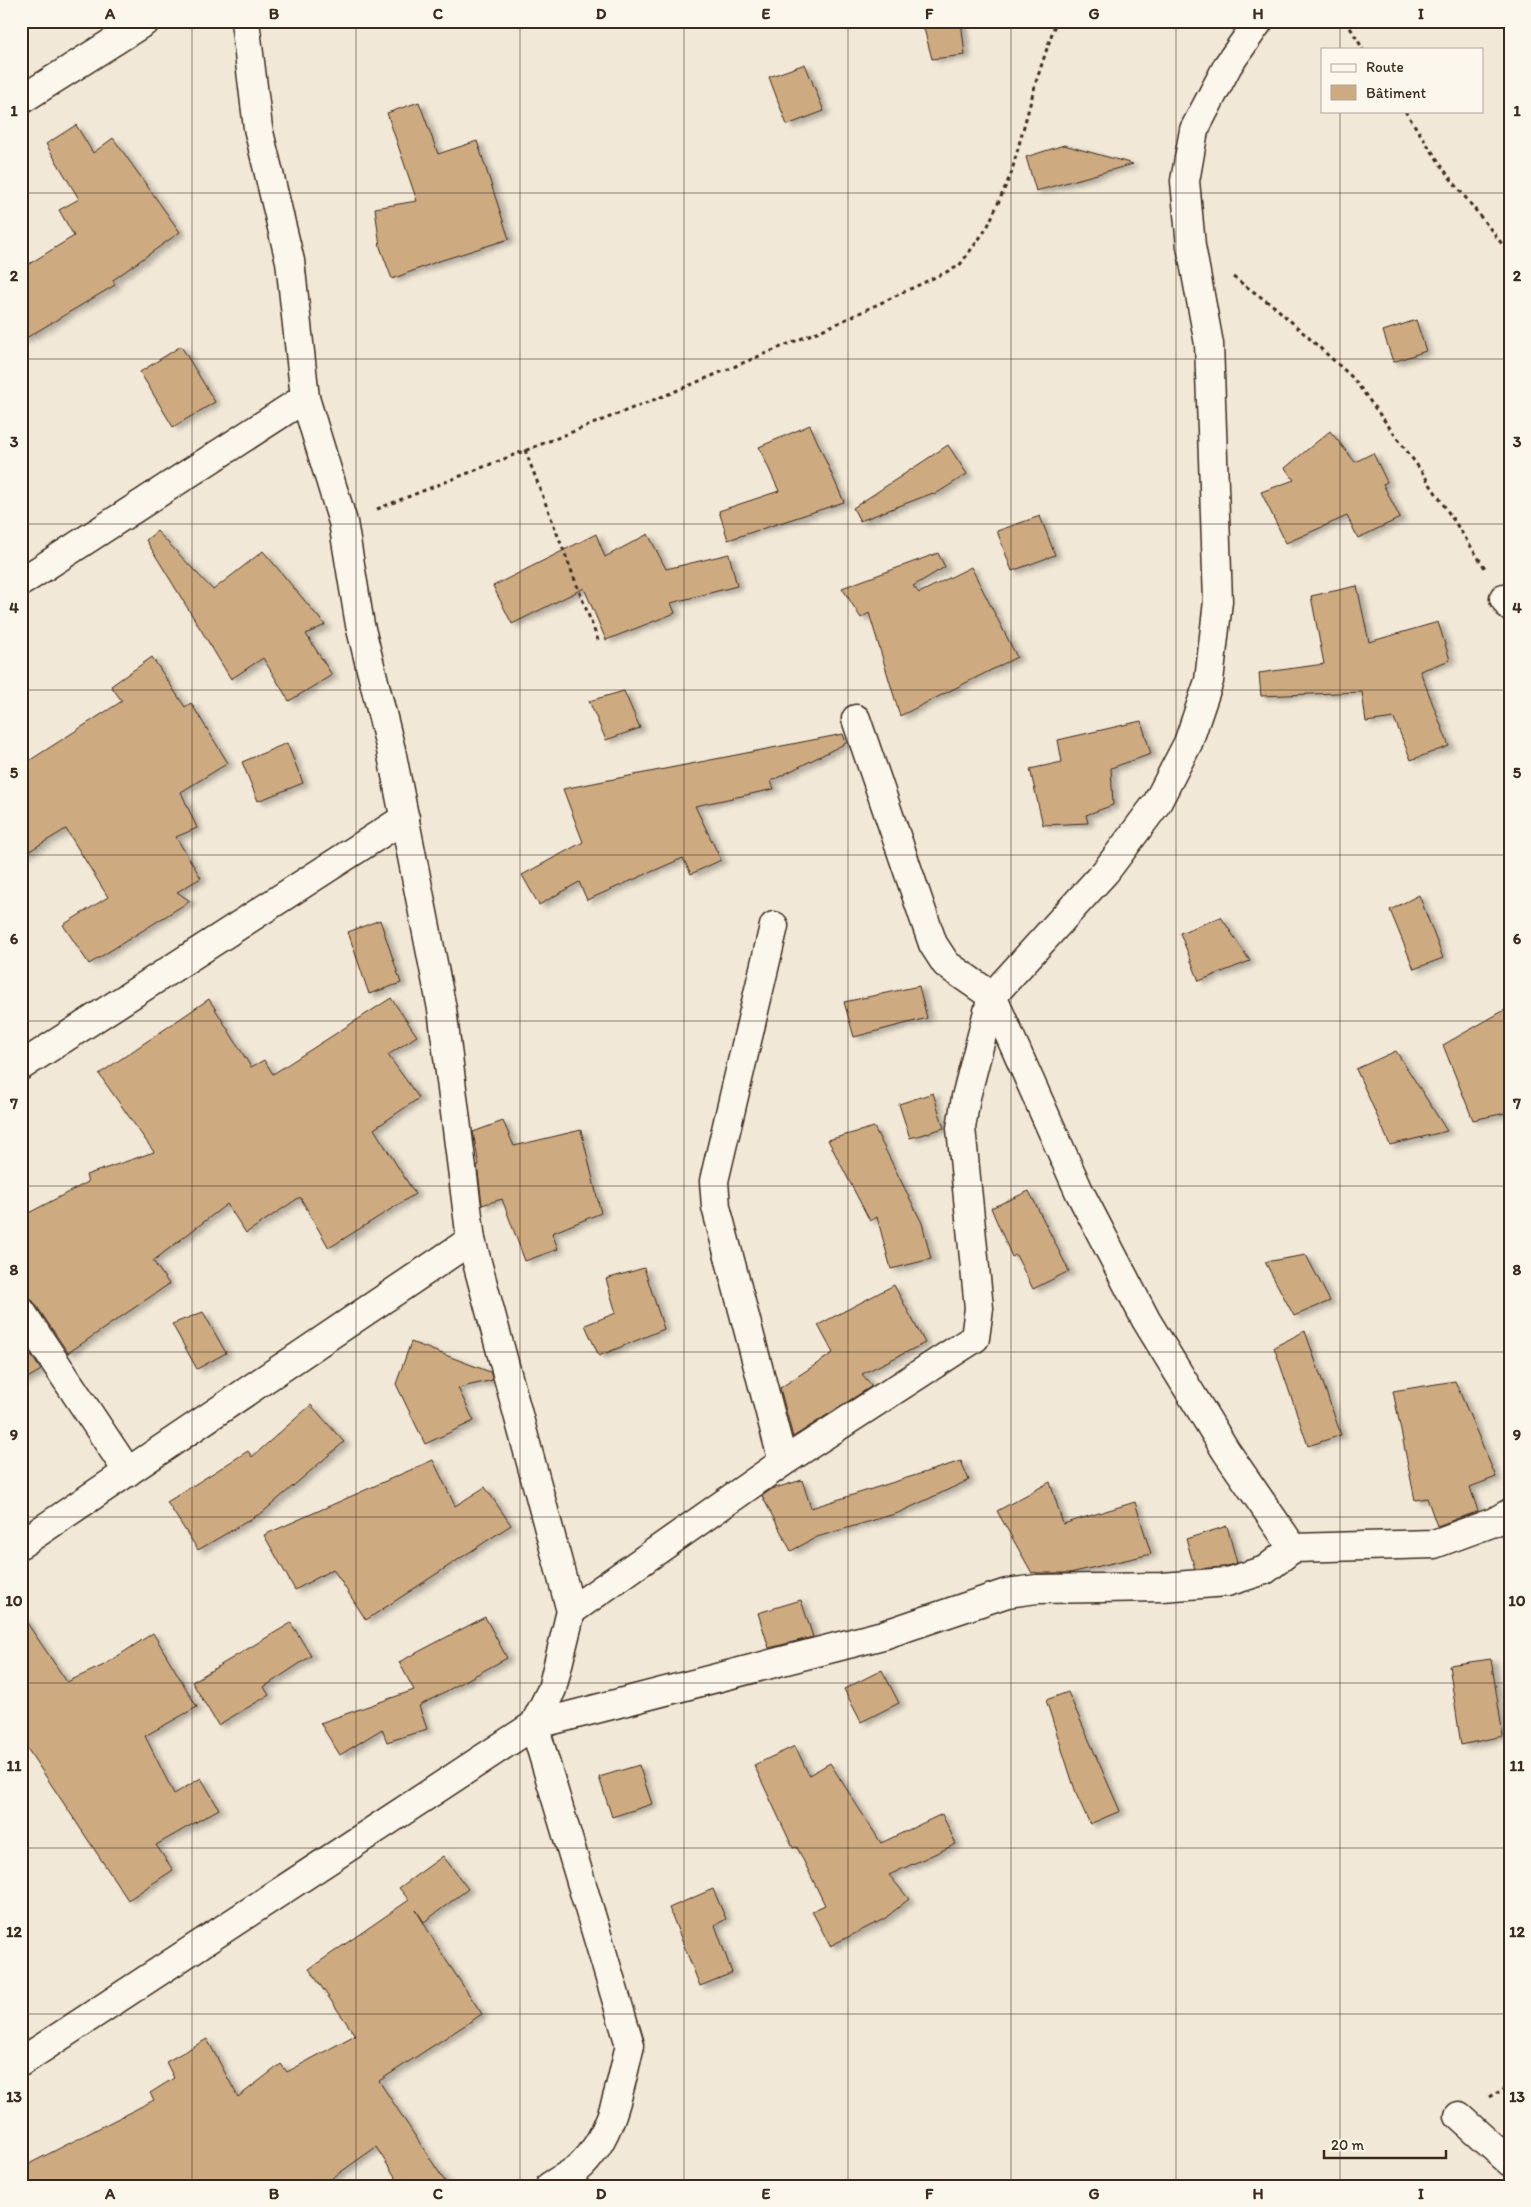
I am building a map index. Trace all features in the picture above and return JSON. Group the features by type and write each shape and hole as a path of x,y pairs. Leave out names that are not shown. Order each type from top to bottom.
{"street":[{"path":"21,100 146,21"},
{"path":"245,21 258,128 290,262 305,398 343,522 360,624 391,750 442,1009 470,1240 570,1611 552,1689 534,1724 630,2045 618,2098 602,2138 582,2165 550,2186"},
{"path":"570,1611 783,1462 975,1338 979,1308 960,1128 992,996 1106,871 1156,803 1188,744 1209,681 1218,601 1209,344 1192,246 1185,181 1194,130 1228,65 1259,21"},
{"path":"21,582 305,398"},
{"path":"856,719 933,944 946,964 992,996 1079,1191 1146,1320 1226,1451 1293,1548"},
{"path":"21,1066 405,818"},
{"path":"774,926 714,1181 716,1207 783,1462"},
{"path":"21,1544 470,1240"},
{"path":"21,1310 128,1472"},
{"path":"21,2062 534,1724 883,1635 1007,1593 1037,1589 1162,1586 1227,1582 1265,1570 1293,1548 1434,1544 1494,1522 1510,1513"},
{"path":"1459,2116 1510,2162"}],"path":[{"path":"343,522 836,324 959,266 987,228 1011,174 1036,82 1056,21"},
{"path":"1346,21 1362,48"},
{"path":"1406,112 1447,174 1510,254"},
{"path":"1192,246 1275,307 1352,378 1420,469 1507,602"},
{"path":"525,450 598,640"}],"building":[{"path":"922,21 961,21 965,55 932,59"},
{"path":"805,64 824,111 787,125 769,77"},
{"path":"419,102 438,154 477,141 509,239 436,262 392,279 380,247 375,208 417,201 387,113"},
{"path":"76,125 93,153 113,138 180,232 113,280 115,285 21,341 21,269 74,236 59,210 79,199 46,144"},
{"path":"1064,145 1133,164 1036,191 1026,157"},
{"path":"1416,320 1426,351 1393,362 1383,331"},
{"path":"181,346 215,402 173,427 140,372"},
{"path":"810,425 844,502 728,540 719,511 779,491 759,447"},
{"path":"1330,431 1355,462 1373,453 1387,482 1383,484 1400,518 1358,538 1347,516 1286,543 1261,492 1294,480 1285,468"},
{"path":"948,445 967,474 934,495 933,493 860,521 853,508"},
{"path":"1040,516 1055,555 1012,571 997,531"},
{"path":"157,531 213,590 263,551 325,625 306,634 332,675 289,701 263,658 231,679 146,540"},
{"path":"596,534 605,557 648,534 666,569 729,554 737,586 671,603 675,613 606,640 584,588 512,624 493,586"},
{"path":"938,553 945,567 913,586 919,593 971,567 1017,657 900,716 869,613 861,618 842,588"},
{"path":"1357,586 1369,642 1438,622 1450,660 1420,671 1449,746 1411,760 1394,718 1366,722 1362,692 1261,696 1259,673 1324,664 1311,596"},
{"path":"152,657 185,707 191,703 228,763 181,792 197,828 176,837 201,878 177,892 190,901 89,964 63,925 108,897 66,829 21,856 21,766 122,701 111,686"},
{"path":"624,691 640,728 606,740 589,701"},
{"path":"1141,721 1151,754 1111,768 1113,805 1086,815 1088,823 1043,825 1030,769 1062,762 1058,740"},
{"path":"843,734 846,743 771,781 774,789 695,806 721,860 691,874 683,858 587,900 579,882 539,905 522,875 583,842 563,789"},
{"path":"287,743 303,783 258,801 242,762"},
{"path":"1419,895 1443,958 1414,969 1390,910"},
{"path":"1221,917 1250,961 1199,981 1180,933"},
{"path":"380,920 401,983 369,994 348,932"},
{"path":"919,986 927,1018 854,1037 844,1002"},
{"path":"391,998 417,1036 388,1055 419,1098 374,1129 415,1194 329,1248 300,1197 246,1233 227,1204 153,1261 169,1284 68,1353 34,1302 28,1297 21,1296 21,1217 88,1182 86,1175 154,1152 99,1074 209,999 251,1067 264,1060 273,1074"},
{"path":"1510,1007 1510,1112 1473,1120 1443,1045"},
{"path":"1396,1051 1447,1131 1390,1145 1356,1069"},
{"path":"933,1093 944,1128 910,1138 899,1104"},
{"path":"503,1121 514,1146 581,1130 601,1213 552,1233 558,1249 525,1261 502,1199 482,1205 477,1165 479,1165 473,1132"},
{"path":"874,1127 922,1223 931,1259 891,1269 877,1217 870,1221 828,1140"},
{"path":"1029,1191 1069,1271 1033,1289 1016,1255 1012,1257 991,1208"},
{"path":"1306,1255 1330,1301 1294,1316 1265,1262"},
{"path":"644,1268 664,1329 599,1356 585,1325 616,1313 606,1279"},
{"path":"894,1285 925,1343 862,1374 872,1386 793,1437 780,1388 833,1353 818,1325"},
{"path":"203,1312 226,1353 197,1369 172,1324"},
{"path":"1305,1331 1341,1435 1308,1446 1274,1347"},
{"path":"21,1340 41,1370 21,1382"},
{"path":"411,1342 490,1372 493,1380 458,1388 474,1421 425,1444 396,1384"},
{"path":"1455,1381 1496,1477 1470,1487 1478,1511 1437,1526 1427,1498 1415,1500 1393,1391"},
{"path":"311,1405 344,1442 263,1512 198,1550 167,1502 248,1451 252,1457"},
{"path":"433,1460 455,1506 485,1487 511,1525 366,1620 333,1569 295,1590 264,1535"},
{"path":"961,1461 969,1480 898,1513 817,1537 791,1551 762,1496 772,1489 802,1480 811,1508"},
{"path":"1050,1482 1063,1524 1135,1502 1151,1554 1070,1573 1032,1573 997,1511"},
{"path":"1227,1526 1237,1563 1224,1567 1195,1569 1186,1539"},
{"path":"801,1600 813,1637 769,1648 758,1613"},
{"path":"21,1614 67,1682 104,1665 153,1633 197,1707 145,1736 174,1794 201,1778 219,1809 156,1845 173,1870 128,1900 21,1739"},
{"path":"485,1617 507,1658 419,1706 427,1729 387,1742 382,1729 340,1755 320,1723 414,1690 399,1662"},
{"path":"291,1623 311,1656 264,1687 269,1695 218,1725 192,1682"},
{"path":"1491,1659 1503,1736 1461,1745 1449,1665"},
{"path":"882,1670 899,1703 861,1722 844,1689"},
{"path":"1068,1692 1120,1811 1090,1824 1077,1796 1046,1700"},
{"path":"795,1746 809,1775 830,1763 881,1843 942,1814 956,1844 889,1875 909,1899 884,1919 830,1946 812,1911 825,1905 797,1847 793,1848 754,1765"},
{"path":"639,1765 652,1804 612,1817 599,1777"},
{"path":"443,1856 468,1889 424,1922 416,1910 442,1954 482,2014 379,2081 448,2186 401,2186 376,2147 321,2186 21,2186 21,2168 154,2100 150,2093 174,2078 166,2062 207,2039 238,2097 281,2064 287,2072 355,2035 309,1969 409,1900 399,1888"},
{"path":"713,1889 726,1919 715,1925 732,1973 700,1986 669,1908"}]}
